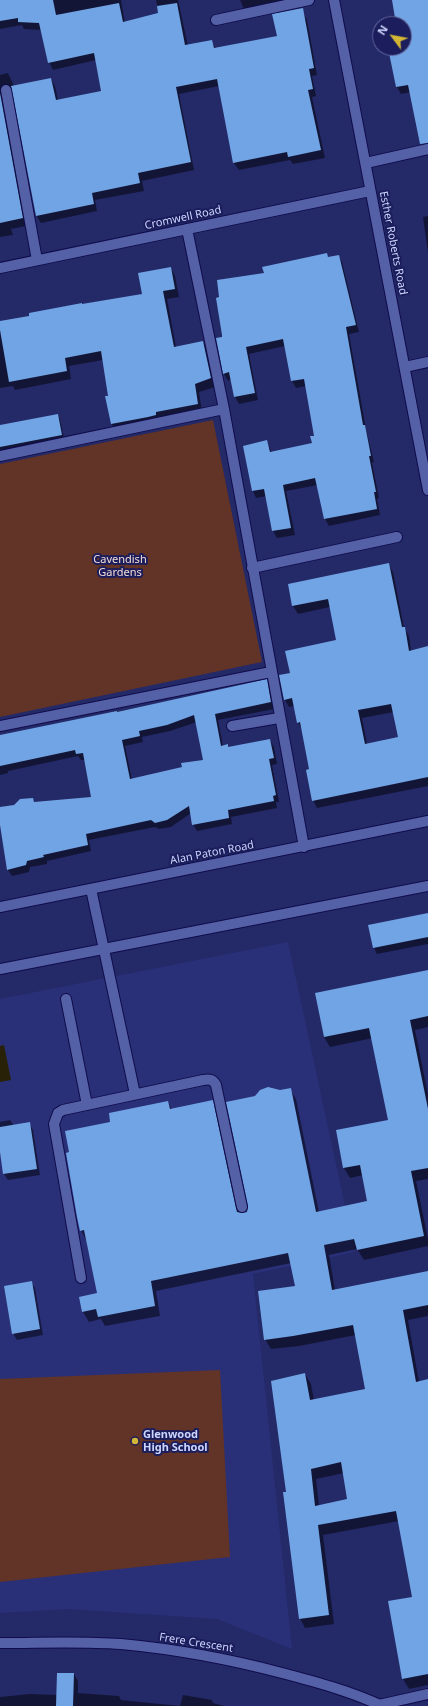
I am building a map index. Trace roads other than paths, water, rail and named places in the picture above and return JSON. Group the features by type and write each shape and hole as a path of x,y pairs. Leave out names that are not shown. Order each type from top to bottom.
{"street":[{"path":"216,20 309,0"},
{"name":"Esther Roberts Road","path":"334,0 366,163 370,191 427,476 428,490"},
{"path":"6,90 38,260"},
{"path":"366,163 428,149"},
{"name":"Cromwell Road","path":"0,268 370,191"},
{"path":"187,229 224,409 279,718 304,847"},
{"path":"405,367 428,362"},
{"path":"0,456 224,409"},
{"path":"252,568 397,537"},
{"path":"0,726 271,672"},
{"path":"232,726 279,718"},
{"name":"Alan Paton Road","path":"0,907 428,821"},
{"path":"0,969 428,886"},
{"path":"91,889 135,1094"},
{"path":"66,999 87,1105"},
{"path":"81,1278 54,1124 58,1113 135,1094 203,1080 210,1079 214,1081 242,1207"},
{"name":"Frere Crescent","path":"0,1643 120,1644 177,1651 244,1663 313,1681 364,1697 381,1705"},
{"path":"381,1705 428,1694"}],"place":[{"name":"Glenwood High School","path":"135,1441"}],"park label":[{"name":"Cavendish Gardens","path":"120,566"}]}
